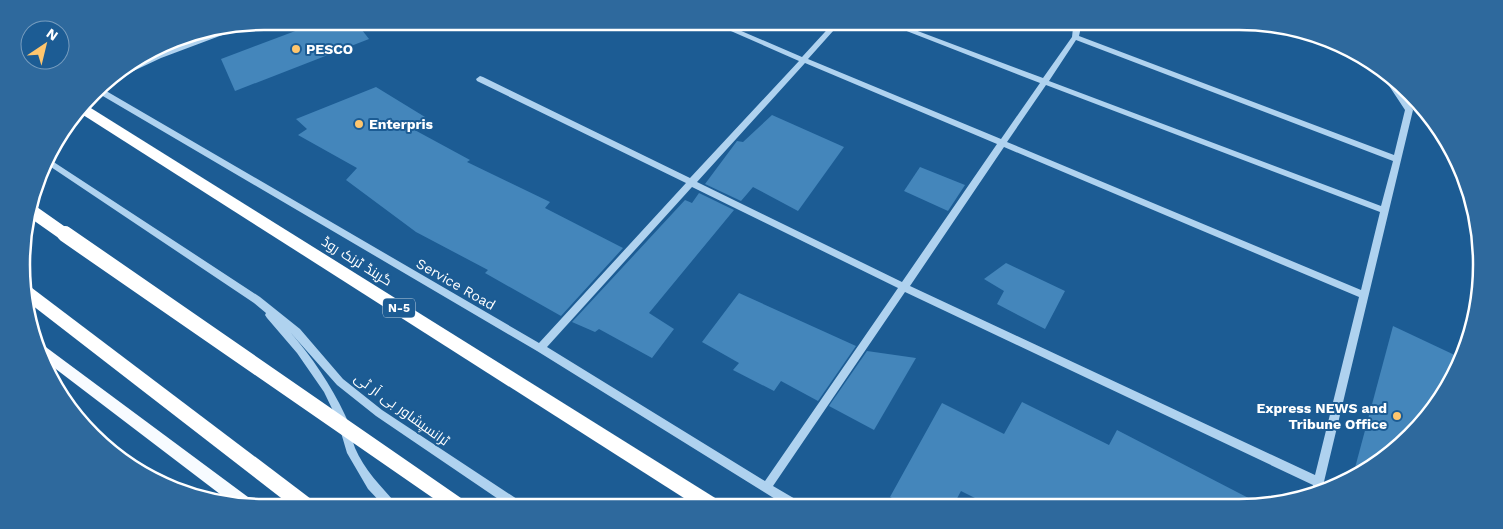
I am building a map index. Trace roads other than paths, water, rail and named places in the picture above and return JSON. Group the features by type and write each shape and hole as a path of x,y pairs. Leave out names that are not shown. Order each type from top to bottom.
{"highway":[{"name":"گرینڈ ٹرنک روڈ","path":"87,111 701,499"},
{"path":"36,214 448,499"},
{"path":"32,297 297,499"}],"main road":[{"path":"49,355 237,497"}],"street":[{"path":"731,30 802,61 1003,142 1364,296"},
{"path":"540,348 830,30"},
{"path":"908,30 1385,211"},
{"path":"766,488 1075,37 1077,30"},
{"path":"146,62 210,37"},
{"path":"1075,37 1397,159"},
{"path":"480,79 690,184 904,287 1318,482"},
{"path":"1317,486 1409,110 1397,92"},
{"name":"Service Road","path":"104,94 540,348 785,499"},
{"name":"ٹرانسپشاور بی آر ٹی","path":"53,164 257,300 297,332 340,382 379,414 507,499"},
{"name":"ٹرانسپشاور بی آر ٹی","path":"257,300 300,350 328,389 342,418 351,450 372,485 384,499"}],"place":[{"name":"PESCO","path":"296,49"},
{"name":"Enterpris","path":"359,124"},
{"name":"Express NEWS and Tribune Office","path":"1397,416"}]}
